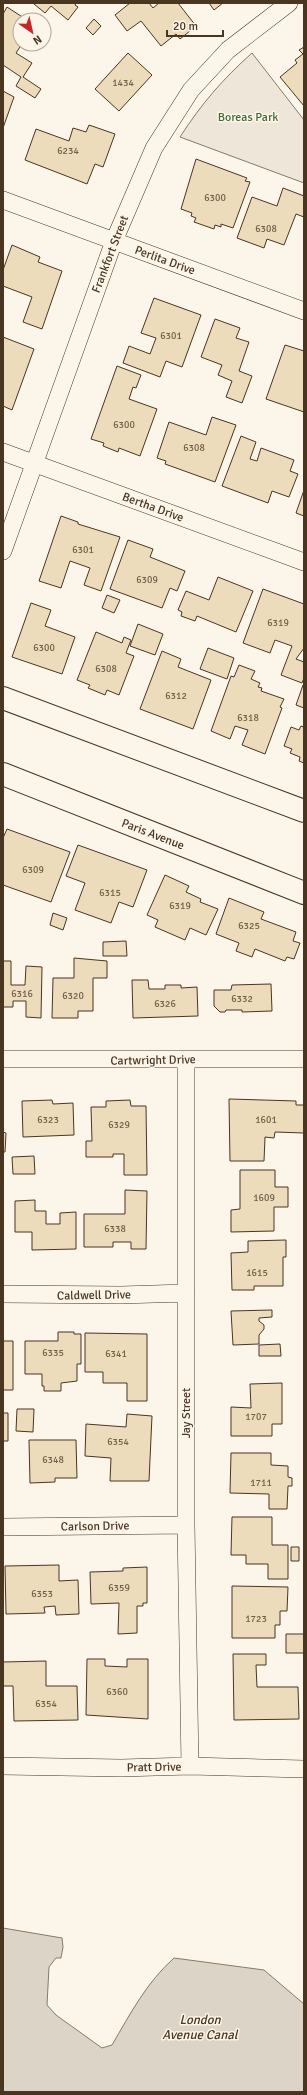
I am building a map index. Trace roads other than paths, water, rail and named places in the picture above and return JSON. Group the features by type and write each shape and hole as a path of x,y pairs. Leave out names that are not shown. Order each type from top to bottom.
{"street":[{"name":"Frankfort Street","path":"3,551 114,241 154,148 191,90 228,50 289,3"},
{"name":"Perlita Drive","path":"3,200 304,311"},
{"name":"Bertha Drive","path":"3,452 304,562"},
{"path":"3,698 304,810"},
{"name":"Paris Avenue","path":"3,774 304,893"},
{"name":"Cartwright Drive","path":"3,1059 304,1059"},
{"name":"Jay Street","path":"186,1059 186,1525 190,1766"},
{"name":"Caldwell Drive","path":"3,1294 114,1295 186,1293"},
{"name":"Carlson Drive","path":"3,1527 186,1525"},
{"name":"Pratt Drive","path":"3,1766 121,1768 190,1766 304,1769"}],"water":[{"name":"London Avenue Canal","path":"3,1928 62,1938 63,1947 61,1958 56,1958 49,1967 47,2005 56,2015 102,2048 112,2045 132,2010 147,1988 164,1967 174,1958 264,1970 304,2004 304,2092 3,2092"}],"park label":[{"name":"Boreas Park","path":"248,117"}]}
